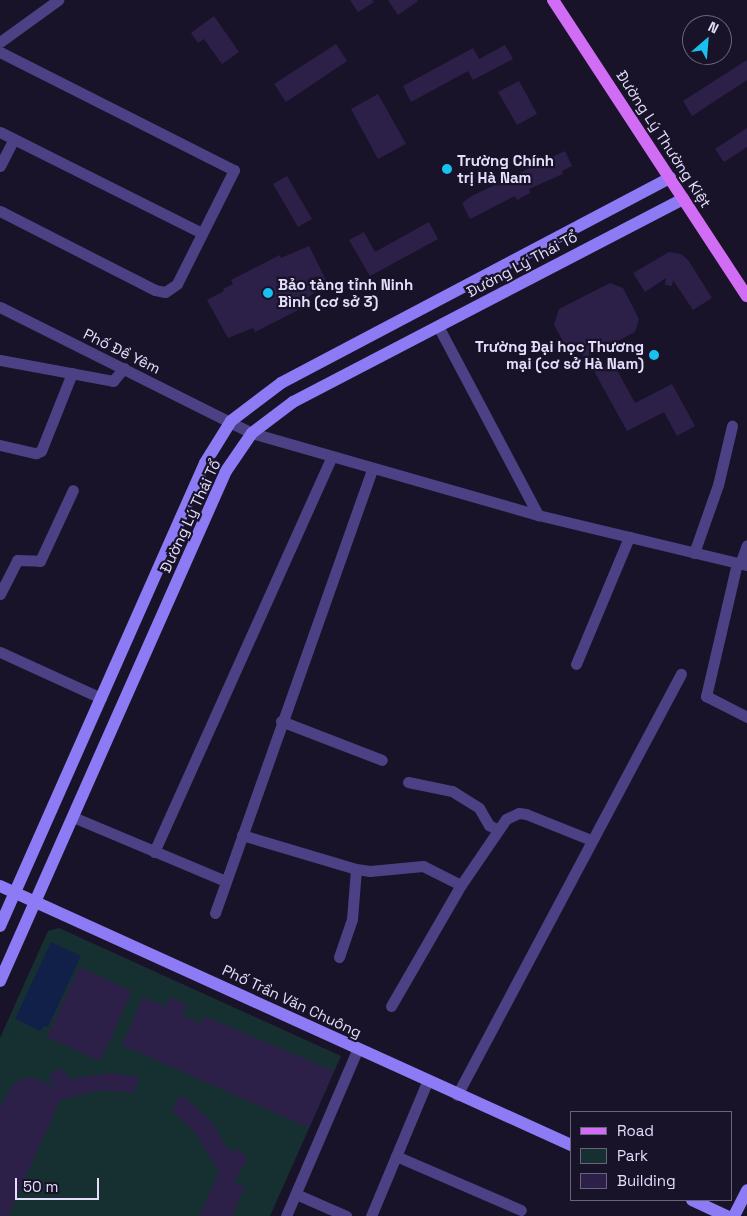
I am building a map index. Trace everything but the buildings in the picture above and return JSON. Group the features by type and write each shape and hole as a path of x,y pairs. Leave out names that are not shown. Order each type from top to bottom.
{"main road":[{"name":"Đường Lý Thường Kiệt","path":"553,0 747,296"},
{"name":"Đường Lý Thái Tổ","path":"0,926 205,463 231,421 281,383 670,178"},
{"name":"Đường Lý Thái Tổ","path":"0,981 226,471 252,433 293,402 683,199"},
{"name":"Phố Trần Văn Chuông","path":"0,886 426,1082 570,1145"},
{"path":"734,1216 747,1190"},
{"path":"694,1201 728,1216"}],"street":[{"path":"0,42 58,0"},
{"path":"0,52 234,170 177,284 165,292 154,290 0,211"},
{"path":"0,132 202,233"},
{"path":"0,166 14,138"},
{"name":"Phố Đề Yêm","path":"0,308 252,433 538,515 741,564"},
{"path":"438,326 538,515"},
{"path":"0,360 113,381 124,368"},
{"path":"0,445 36,453 41,451 72,373"},
{"path":"694,553 718,485 732,426"},
{"path":"154,852 332,456"},
{"path":"216,913 281,721 373,468"},
{"path":"0,594 17,560 40,561 73,490"},
{"path":"576,664 629,537"},
{"path":"747,545 706,696 747,717"},
{"path":"0,652 101,698"},
{"path":"457,1095 681,674"},
{"path":"281,721 382,760"},
{"path":"408,782 452,791 478,808 488,825 498,830"},
{"path":"391,1006 461,885 506,819 519,813 591,840"},
{"path":"73,817 225,882"},
{"path":"242,835 356,869 370,871 423,866 461,885"},
{"path":"339,957 352,919 356,869"},
{"path":"286,1216 357,1050"},
{"path":"370,1216 426,1082"},
{"path":"396,1156 521,1210"},
{"path":"296,1194 346,1216"}],"green space":[{"path":"59,928 341,1056 270,1216 0,1216 0,1038 48,931"}],"water":[{"path":"51,942 81,956 48,1027 44,1026 41,1031 15,1019"}],"place":[{"name":"Trường Chính trị Hà Nam","path":"447,169"},
{"name":"Bảo tàng tỉnh Ninh Bình (cơ sở 3)","path":"268,293"},
{"name":"Trường Đại học Thương mại (cơ sở Hà Nam)","path":"654,355"}]}
